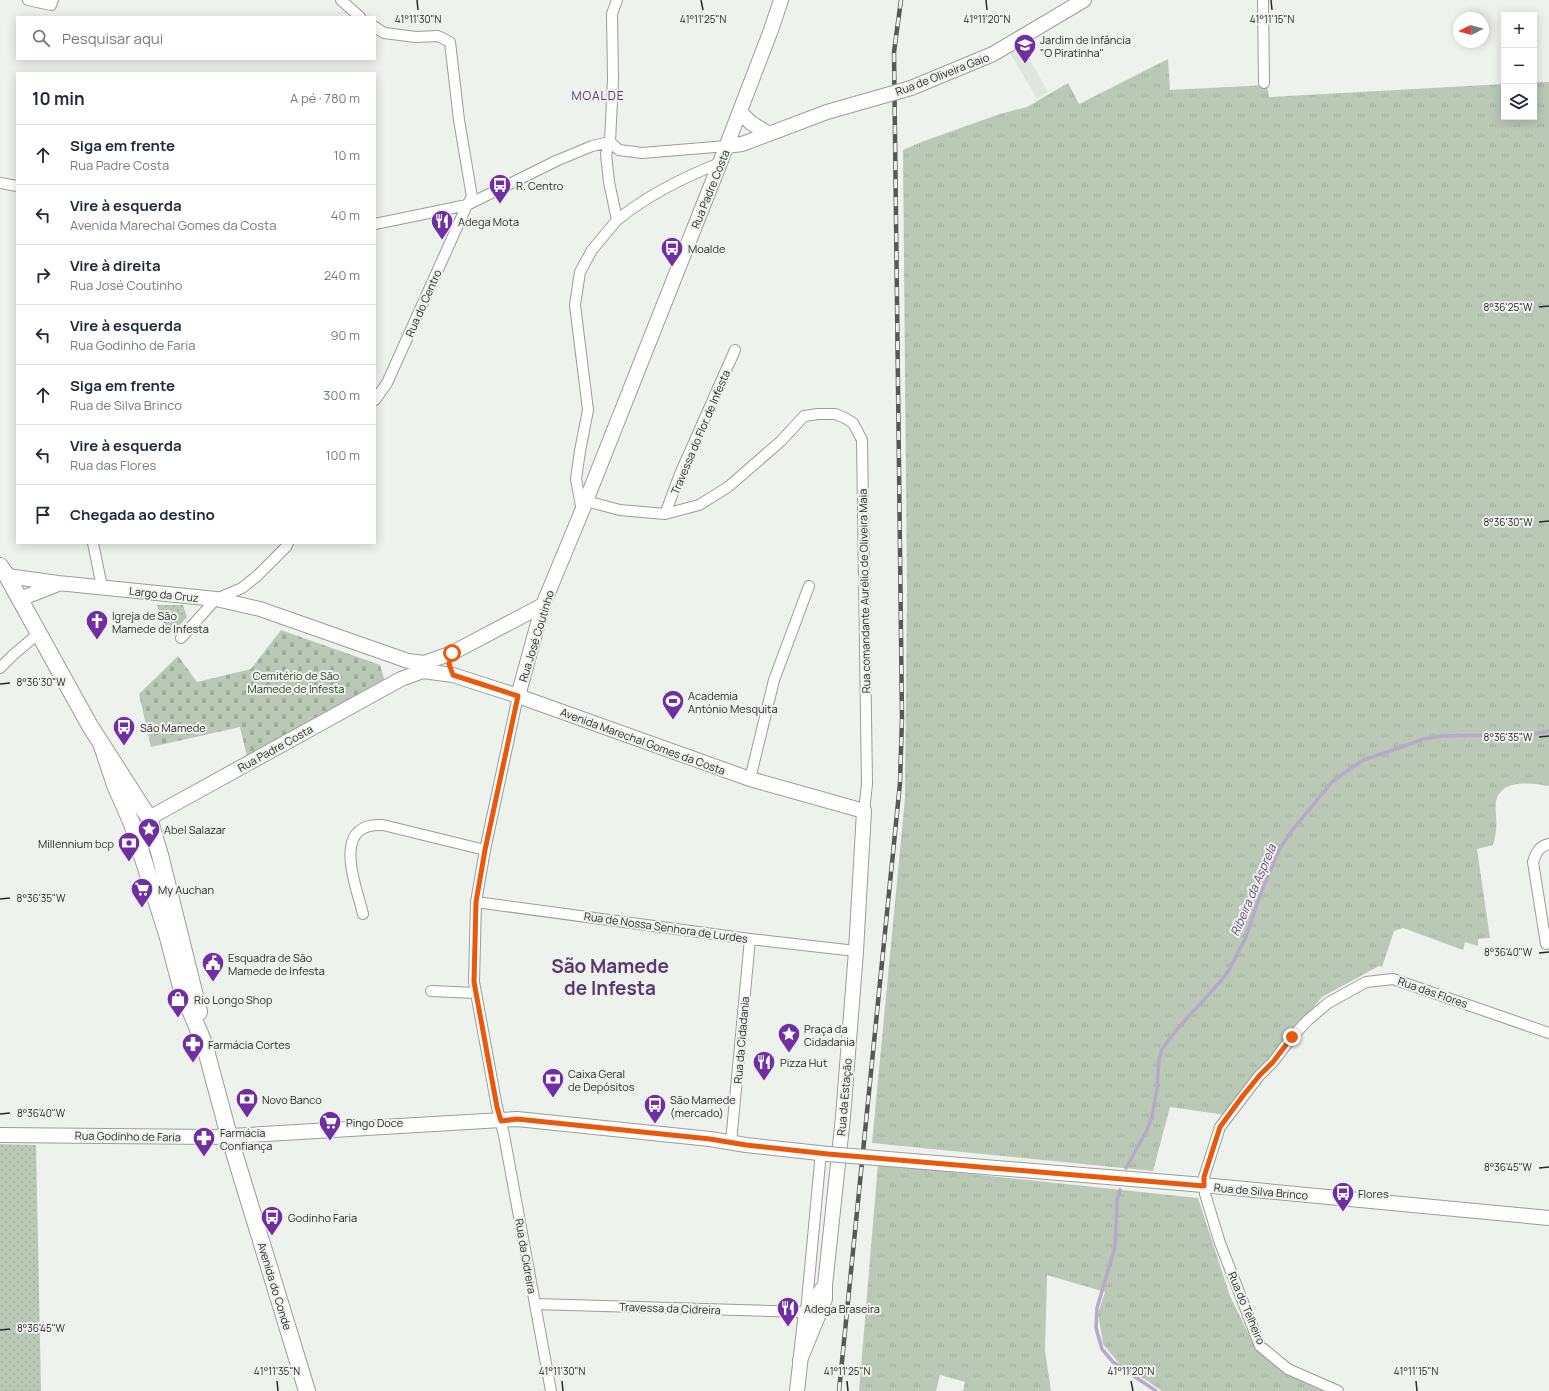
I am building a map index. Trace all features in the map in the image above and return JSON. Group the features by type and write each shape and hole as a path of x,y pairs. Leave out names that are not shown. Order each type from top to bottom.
{"main road":[{"name":"Avenida do Conde","path":"4,571 102,746 149,818 194,987 204,1043 229,1136 307,1391"},
{"name":"Avenida do Conde","path":"102,746 115,785 132,824 167,934 182,991 204,1043"}],"street":[{"path":"28,0 51,5 53,0"},
{"path":"341,0 359,16"},
{"path":"617,0 612,14 613,78 610,142 606,154 609,182 617,220"},
{"name":"Rua Padre Costa","path":"584,506 727,146 781,0"},
{"name":"Rua de Oliveira Gaio","path":"610,142 619,150 642,153 742,144 827,112 911,88 993,54 1084,0"},
{"path":"1263,0 1264,83"},
{"name":"Rua do Centro","path":"376,28 384,33 416,37 438,36 450,42 459,120 472,197 467,205 387,383 376,399"},
{"path":"740,112 751,123 769,134"},
{"path":"376,224 467,205 556,161 592,146 610,142"},
{"path":"665,514 584,506 576,479 588,410 575,304 580,272 592,250 617,220 627,212 666,188 720,163"},
{"path":"0,183 16,186"},
{"name":"Travessa do Flor de Infesta","path":"665,514 680,474 735,350"},
{"name":"Rua comandante Aurélio de Oliveira Maia","path":"665,514 699,505 728,487 781,441 804,416 835,414 853,423 862,440 867,784 864,811"},
{"name":"Rua José Coutinho","path":"501,1121 497,1107 474,982 476,902 485,850 518,696 544,604 584,506"},
{"path":"93,544 102,587"},
{"path":"216,599 242,588 257,576 288,544"},
{"name":"Largo da Cruz","path":"4,571 58,584 216,599"},
{"name":"Largo da Cruz","path":"20,599 58,584"},
{"path":"750,779 774,680 809,586"},
{"name":"Avenida Marechal Gomes da Costa","path":"216,599 260,609 423,667 518,696 750,779 864,811"},
{"name":"Largo da Cruz","path":"181,638 216,599"},
{"name":"Rua Padre Costa","path":"149,818 423,667 544,604"},
{"path":"0,668 39,633"},
{"path":"452,653 449,664 453,675"},
{"path":"398,657 401,679"},
{"name":"Avenida do Conde","path":"115,785 138,816 149,818"},
{"name":"Rua da Estação","path":"800,1360 825,1299 825,1286 843,1117 856,951 864,811"},
{"path":"363,914 349,860 350,845 354,836 364,827 383,825 485,850"},
{"path":"1546,944 1533,862 1537,851 1544,845 1549,844"},
{"name":"Rua de Nossa Senhora de Lurdes","path":"476,902 856,951"},
{"name":"Rua da Cidadania","path":"731,1142 750,938"},
{"name":"Rua das Flores","path":"1198,1185 1204,1177 1220,1127 1242,1097 1308,1020 1328,1003 1366,982 1393,979 1549,1033"},
{"path":"431,991 476,993"},
{"name":"Rua Godinho de Faria","path":"0,1135 229,1136 517,1119 662,1134"},
{"name":"Rua da Cidreira","path":"501,1121 551,1391"},
{"name":"Rua de Silva Brinco","path":"662,1134 824,1153 1198,1185 1549,1218"},
{"name":"Rua da Estação","path":"797,1391 824,1153"},
{"name":"Rua do Telheiro","path":"1198,1185 1260,1346 1288,1369 1338,1391"},
{"name":"Rua da Estação","path":"806,1312 825,1286"},
{"name":"Travessa da Cidreira","path":"534,1304 806,1312"}],"shaded area":[{"name":"Jardim de Infância \"O Piratinha\"","path":"1021,44 1048,92 1037,99 1009,51"}],"green space":[{"path":"1168,59 1170,90 1267,85 1269,97 1501,84 1501,120 1537,120 1537,82 1549,82 1549,786 1526,783 1510,786 1504,789 1499,794 1496,802 1496,834 1493,845 1477,849 1490,938 1478,939 1478,946 1465,942 1463,950 1403,928 1394,931 1382,967 1379,966 1322,997 1269,1062 1232,1103 1226,1115 1170,1107 1153,1171 872,1143 905,798 907,591 903,150 1000,114 1027,107 1068,83 1079,104"},
{"path":"157,605 183,605 187,617 171,634 164,629 165,627"},
{"name":"Cemitério de São Mamede de Infesta","path":"281,630 380,665 385,682 247,757 240,727 151,747 139,694 178,656 197,682 251,669"},
{"path":"0,1144 36,1145 41,1391 0,1391"},
{"path":"878,1164 1198,1198 1230,1296 1257,1351 1285,1372 1329,1391 1162,1391 1146,1380 1122,1367 1103,1344 1098,1313 1105,1292 1047,1275 1045,1351 1051,1391 963,1391 965,1382 940,1375 936,1391 859,1391"}],"waterway":[{"name":"Ribeira da Asprela","path":"1126,1168 1147,1130 1152,1117 1157,1088 1159,1060 1162,1049 1178,1028 1229,970 1245,939 1262,890 1279,850 1290,833 1332,782 1364,760 1424,739 1442,736 1534,734 1549,731"},
{"name":"Ribeira da Asprela","path":"1120,1190 1117,1201 1115,1247 1097,1308 1096,1328 1102,1349 1113,1362 1156,1391"}],"railway":[{"path":"839,1391 900,783 902,718 894,52 901,0"}],"place":[{"name":"Jardim de Infância \"O Piratinha\"","path":"1025,64"},
{"name":"R. Centro","path":"500,204"},
{"name":"Adega Mota","path":"442,240"},
{"name":"Moalde","path":"672,268"},
{"name":"Igreja de São Mamede de Infesta","path":"97,640"},
{"name":"Academia António Mesquita","path":"673,720"},
{"name":"São Mamede","path":"124,746"},
{"name":"Abel Salazar","path":"149,848"},
{"name":"Millennium bcp","path":"129,862"},
{"name":"My Auchan","path":"142,908"},
{"name":"Esquadra de São Mamede de Infesta","path":"213,982"},
{"name":"Rio Longo Shop","path":"178,1018"},
{"name":"Praça da Cidadania","path":"789,1054"},
{"name":"Farmácia Cortes","path":"193,1064"},
{"name":"Pizza Hut","path":"764,1082"},
{"name":"Caixa Geral de Depósitos","path":"553,1098"},
{"name":"Novo Banco","path":"247,1118"},
{"name":"São Mamede (mercado)","path":"655,1124"},
{"name":"Pingo Doce","path":"330,1142"},
{"name":"Farmácia Confiança","path":"204,1158"},
{"name":"Flores","path":"1343,1212"},
{"name":"Godinho Faria","path":"272,1236"},
{"name":"Adega Braseira","path":"788,1328"}],"district":[{"name":"MOALDE","path":"598,95"},
{"name":"São Mamede de Infesta","path":"610,977"}],"route":[{"path":"452,653 449,664 453,675 518,696 485,850 476,902 474,982 497,1107 501,1121 517,1119 710,1139 746,1145 821,1152 828,1154 1204,1186 1204,1177 1220,1127 1242,1097 1273,1062 1292,1037"}]}
